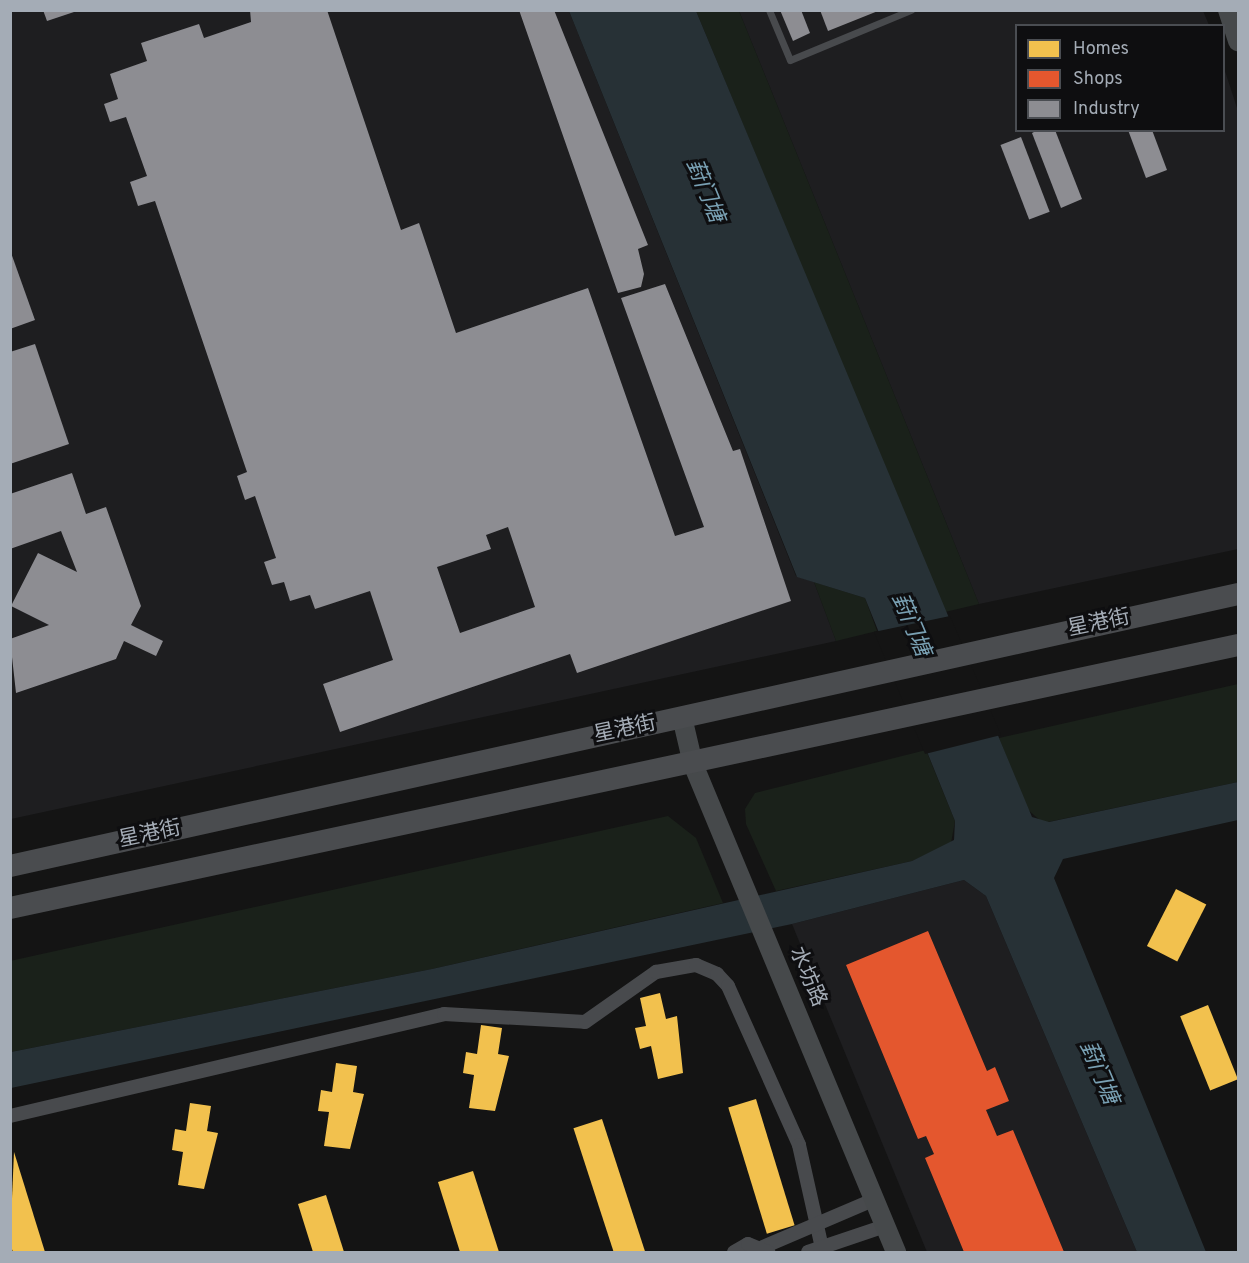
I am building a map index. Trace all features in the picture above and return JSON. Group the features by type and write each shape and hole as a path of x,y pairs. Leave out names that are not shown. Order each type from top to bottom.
{"main road":[{"name":"星港街","path":"10,866 872,676 985,648 1239,594"},
{"name":"星港街","path":"10,908 693,764 889,720 1003,698 1239,645"}],"street":[{"path":"1228,10 1239,41"},
{"name":"水坊路","path":"682,717 693,764 896,1252"},
{"path":"10,1116 444,1014 585,1022 656,972 696,964 721,977 736,1004 803,1158 814,1228 815,1250 885,1226"},
{"path":"734,1252 748,1244 766,1250 873,1200"}],"lane":[{"path":"769,10 790,60 911,10"}],"shaded area":[{"path":"10,11 569,11 796,576 814,582 836,641 11,819"},
{"path":"696,11 739,11 979,604 945,612"},
{"path":"739,11 1203,11 1209,24 1015,24 1015,132 1225,132 1225,71 1238,111 1238,549 979,604"},
{"path":"814,582 865,598 877,631 836,641"},
{"path":"1238,684 1238,782 1043,823 1026,808 999,738"},
{"path":"926,750 955,821 951,843 912,861 776,891 746,824 745,809 755,793"},
{"path":"668,816 696,838 723,903 432,969 11,1052 10,961"},
{"path":"964,880 986,896 1137,1252 927,1252 792,924"}],"water":[{"name":"葑门塘","path":"569,11 696,11 1032,817 1049,822 1238,782 1238,820 1063,859 1054,878 1206,1252 1137,1252 986,896 964,880 792,924 11,1088 11,1052 432,969 912,861 954,840 955,821 865,598 797,577"}],"pier":[{"path":"950,616 1001,735 925,754 874,632"}],"building: Homes":[{"path":"1176,889 1206,904 1177,961 1147,946"},
{"path":"660,993 666,1019 677,1016 683,1073 658,1079 651,1046 640,1049 635,1028 646,1026 640,998"},
{"path":"1208,1005 1238,1079 1210,1090 1180,1016"},
{"path":"481,1025 502,1028 498,1054 509,1056 495,1111 469,1108 474,1075 463,1073 466,1052 477,1054"},
{"path":"336,1063 357,1066 353,1092 364,1094 350,1149 324,1146 329,1112 318,1111 321,1090 332,1092"},
{"path":"756,1099 795,1225 767,1234 728,1107"},
{"path":"190,1103 211,1106 207,1131 218,1133 204,1189 178,1185 183,1152 172,1150 175,1129 186,1131"},
{"path":"602,1119 645,1251 614,1252 573,1128"},
{"path":"14,1152 45,1252 13,1252 10,1244"},
{"path":"473,1171 499,1252 460,1252 438,1182"},
{"path":"326,1195 344,1252 313,1252 298,1204"}],"building: Shops":[{"path":"928,931 987,1071 995,1067 1009,1101 986,1110 997,1136 1013,1130 1064,1252 964,1252 925,1158 934,1154 926,1136 918,1139 846,965"}],"building: Industry":[{"path":"43,10 77,10 77,11 47,21"},
{"path":"250,10 327,10 401,230 419,223 456,333 588,288 675,536 704,527 621,298 665,284 733,451 740,449 791,601 577,673 570,654 340,732 323,684 393,660 370,591 315,609 310,595 290,601 284,582 272,585 264,562 276,558 255,496 245,500 237,476 247,472 155,201 138,206 130,182 147,176 126,117 110,122 104,104 118,99 110,74 147,61 141,43 199,24 204,38 251,22","holes":["508,527 535,607 460,633 437,567 491,549 486,535"]},
{"path":"519,10 554,10 648,245 638,249 644,274 641,287 618,293"},
{"path":"780,10 801,10 810,33 793,41"},
{"path":"820,10 878,10 878,11 828,31"},
{"path":"1056,132 1082,199 1061,208 1032,133"},
{"path":"1129,132 1153,132 1167,170 1146,178"},
{"path":"1021,137 1050,212 1029,220 1000,145"},
{"path":"10,250 35,320 10,329"},
{"path":"35,344 69,444 10,464 10,352"},
{"path":"72,473 86,514 106,507 141,606 131,625 163,641 156,656 124,641 116,659 16,693 10,639 49,625 11,606 38,553 77,572 61,531 10,549 10,494"}]}
